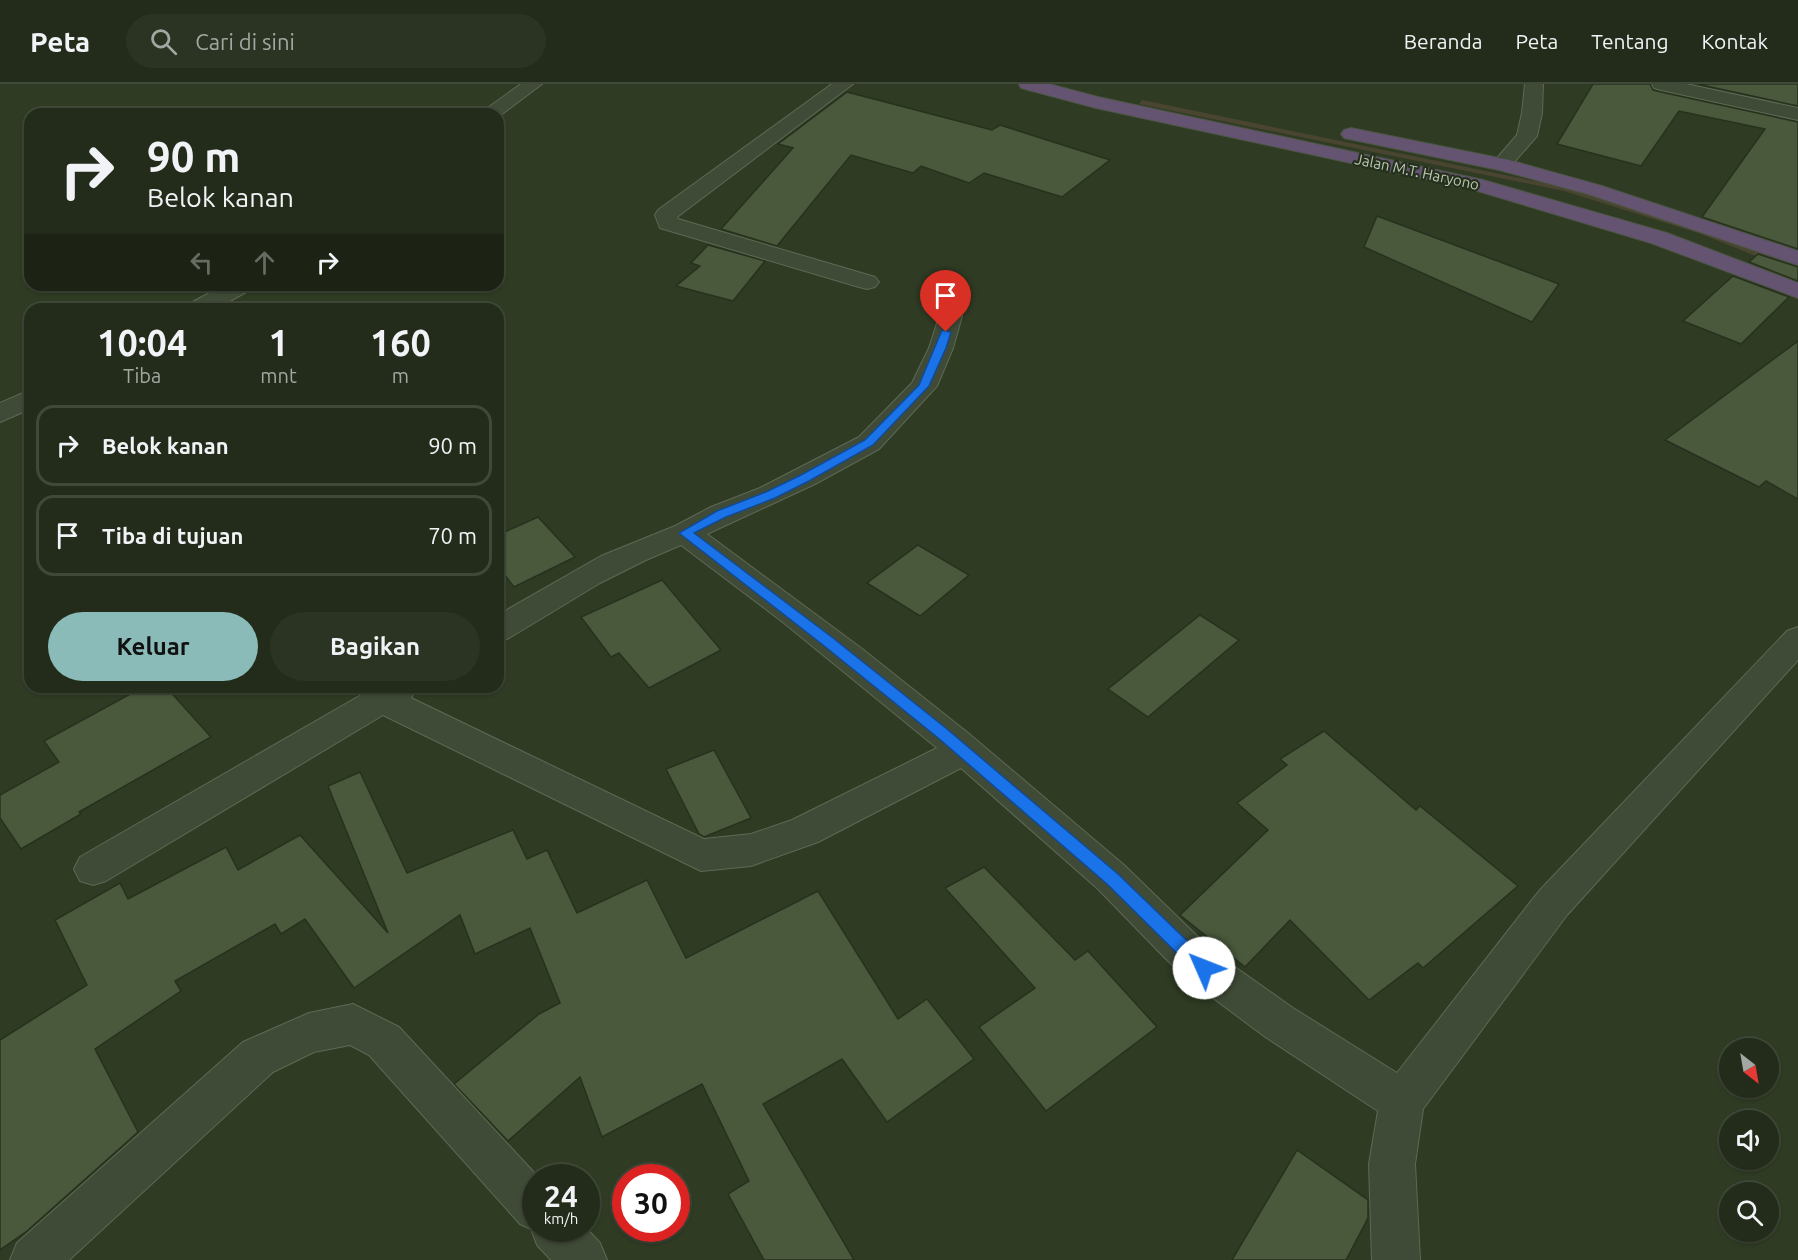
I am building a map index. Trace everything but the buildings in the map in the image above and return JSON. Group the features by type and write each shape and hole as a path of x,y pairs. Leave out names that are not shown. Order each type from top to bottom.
{"highway":[{"name":"Jalan M.T. Haryono","path":"1028,84 1100,91 1218,108"},
{"name":"Jalan M.T. Haryono","path":"1100,91 1476,184 1659,238 1798,291"},
{"name":"Jalan M.T. Haryono","path":"1331,130 1502,164 1595,190 1798,258"}],"street":[{"path":"498,108 533,84"},
{"path":"844,84 666,215 668,223 867,282"},
{"path":"1502,164 1527,136 1532,113 1534,84"},
{"path":"1661,84 1798,114"},
{"path":"208,303 231,291"},
{"path":"504,626 597,570 654,543 685,533 721,514 779,491 869,443 924,386 941,348 950,316"},
{"path":"0,414 24,401"},
{"path":"685,533 828,641 963,751 1112,879 1204,968 1265,1015 1402,1101"},
{"path":"1396,1260 1392,1164 1402,1101 1553,903 1798,639"},
{"path":"93,869 392,693 701,855 751,850 805,831 963,751"},
{"path":"34,1260 258,1057 309,1032 352,1024 384,1041 522,1193"},
{"path":"567,1242 583,1260"}],"shaded area":[{"path":"1142,100 1568,188 1706,230 1798,267 1798,273 1701,234 1564,191 1139,104"}],"route":[{"path":"946,332 924,386 869,443 805,478 770,495 721,514 685,533 828,641 942,733 1112,879 1204,968"}]}
